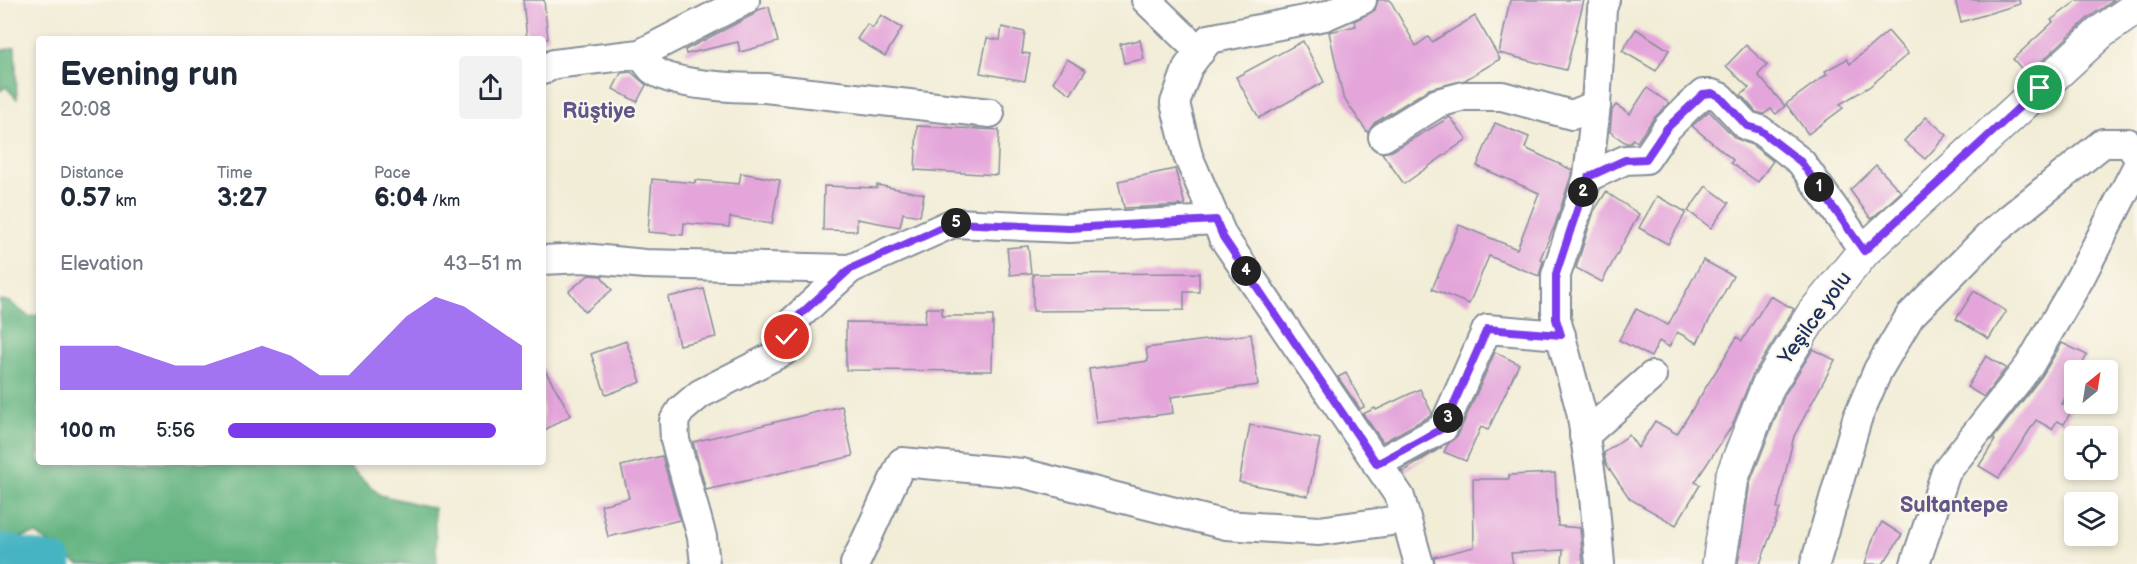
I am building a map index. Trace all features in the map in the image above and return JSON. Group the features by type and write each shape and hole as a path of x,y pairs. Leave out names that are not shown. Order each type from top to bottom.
{"main road":[{"name":"Yeşilce yolu","path":"1719,564 1732,477 1768,386 1813,314 1864,251 2101,32 2137,7"}],"street":[{"path":"546,68 554,64 640,54 745,0"},
{"path":"1362,0 1325,16 1209,39 1188,67 1175,103 1188,156 1223,237 1400,497 1419,564"},
{"path":"1600,564 1594,496 1581,411 1556,319 1556,274 1588,177 1596,105 1602,9 1605,0"},
{"path":"1155,3 1200,52"},
{"path":"640,54 653,70 673,78 717,86 765,88 990,113"},
{"path":"1588,177 1625,160 1646,159 1667,128 1703,94 1712,93 1720,97 1747,126 1760,130 1801,162 1864,251"},
{"path":"1383,138 1438,103 1464,96 1502,96 1572,115 1596,105"},
{"path":"1815,564 1857,419 1878,370 1911,315 1993,232 2103,143 2128,142 2137,155"},
{"path":"1915,564 1946,472 2029,366 2080,278 2137,167"},
{"path":"705,564 702,537 675,440 674,421 681,410 700,394 784,351 792,322 850,269 953,223 1069,228 1216,220"},
{"path":"546,260 583,258 645,264 850,269"},
{"path":"1377,464 1443,428 1487,329 1561,335"},
{"path":"1584,436 1652,376"},
{"path":"855,564 902,462 1022,473 1226,525 1320,531 1406,519"}],"green space":[{"path":"15,47 17,99 6,87 0,91 0,51"},
{"path":"0,300 10,302 29,317 36,316 36,465 347,465 380,495 434,508 437,564 79,564 36,534 0,541"}],"building":[{"path":"523,0 544,0 548,39 546,36 527,36"},
{"path":"1378,0 1390,0 1416,46 1428,37 1432,42 1475,16 1500,59 1465,80 1429,89 1374,123 1368,133 1343,97 1329,32 1356,26 1354,21 1375,10"},
{"path":"1510,0 1584,0 1566,70 1499,53"},
{"path":"1955,0 2019,0 2020,4 1961,22"},
{"path":"2078,0 2114,0 2088,18 2027,75 2013,59 2053,22 2051,20"},
{"path":"769,7 778,42 740,52 738,42 686,54 685,50 753,15 758,10"},
{"path":"881,15 902,28 885,56 857,39 867,24 873,28"},
{"path":"1002,27 1025,32 1022,53 1030,54 1025,81 980,73 987,38 1000,40"},
{"path":"1636,29 1669,50 1656,71 1622,51"},
{"path":"1888,31 1908,54 1869,87 1840,104 1843,108 1808,134 1786,104 1827,74 1825,71 1847,59 1850,64"},
{"path":"1140,40 1144,59 1124,63 1120,44"},
{"path":"1303,41 1324,82 1259,118 1236,77"},
{"path":"1746,45 1767,65 1758,75 1785,106 1776,114 1771,109 1764,114 1756,112 1741,95 1749,88 1726,66"},
{"path":"1067,59 1086,70 1071,94 1053,82"},
{"path":"631,72 646,85 637,102 613,89 621,73"},
{"path":"1647,88 1669,103 1653,119 1637,142 1633,139 1630,143 1626,143 1610,132 1612,110 1616,105 1630,114"},
{"path":"1709,111 1735,138 1752,145 1773,161 1758,182 1731,163 1733,160 1692,126"},
{"path":"1450,117 1467,139 1404,184 1382,153 1392,151"},
{"path":"1926,117 1947,135 1925,159 1904,141"},
{"path":"1495,123 1529,137 1525,148 1572,170 1572,173 1555,225 1540,259 1543,261 1539,276 1489,256 1469,304 1432,289 1459,225 1517,249 1539,193 1477,166"},
{"path":"917,126 999,130 997,175 915,170"},
{"path":"1876,165 1901,192 1871,219 1850,190"},
{"path":"1175,169 1185,205 1124,208 1118,181"},
{"path":"741,173 780,180 772,224 730,217 729,227 684,223 683,235 648,232 652,179 739,184"},
{"path":"877,185 924,194 920,216 903,213 900,227 857,219 857,231 823,230 824,186 877,188"},
{"path":"1706,186 1729,203 1711,228 1688,211"},
{"path":"1606,192 1639,214 1602,282 1576,268 1594,211"},
{"path":"1657,196 1686,212 1668,244 1639,228"},
{"path":"1028,246 1031,273 1010,275 1007,248"},
{"path":"1703,260 1733,276 1697,343 1677,332 1669,347 1659,341 1651,357 1619,340 1636,309 1668,325"},
{"path":"1199,273 1199,292 1184,292 1184,310 1033,311 1033,274"},
{"path":"589,275 601,276 612,290 585,312 569,291"},
{"path":"704,289 716,337 679,345 668,297"},
{"path":"1974,291 2006,311 1989,339 1956,319"},
{"path":"1770,296 1794,309 1752,376 1732,426 1695,482 1700,485 1676,525 1630,499 1606,464 1604,453 1629,435 1638,448 1655,421 1677,434 1737,337 1742,341"},
{"path":"926,308 942,308 942,316 993,316 992,371 846,370 846,322 925,323"},
{"path":"1251,334 1258,385 1171,397 1173,413 1096,423 1089,369 1148,361 1146,348"},
{"path":"626,341 641,382 606,395 591,354"},
{"path":"2062,343 2087,355 2084,360 2064,360 2064,400 2062,404 2064,404 2064,414 2070,414 2064,424 2057,421 2052,429 2036,420 1999,478 1979,466 1995,440 1993,439 2042,376"},
{"path":"1813,349 1835,360 1794,436 1777,508 1780,509 1760,564 1738,564 1750,482 1785,394"},
{"path":"1495,352 1519,364 1488,430 1481,427 1466,461 1444,452 1448,444 1458,435"},
{"path":"1986,356 2006,368 1984,397 1967,387"},
{"path":"546,372 571,415 546,429"},
{"path":"1346,373 1364,407 1360,409 1338,377"},
{"path":"1420,389 1432,413 1430,416 1383,442 1363,414"},
{"path":"842,406 853,456 706,490 693,442"},
{"path":"1250,425 1320,439 1308,496 1239,482"},
{"path":"1442,447 1403,472 1401,470"},
{"path":"662,456 680,520 608,537 601,505 629,498 621,466"},
{"path":"1555,473 1558,526 1580,528 1583,564 1562,564 1563,550 1511,553 1513,564 1435,564 1434,557 1474,547 1473,479 1509,479 1509,475"},
{"path":"1882,522 1902,535 1883,564 1865,564 1874,536"}],"waterway":[{"path":"0,552 53,564"}],"district":[{"name":"Rüştiye","path":"599,111"},
{"name":"Sultantepe","path":"1954,505"}],"route":[{"path":"787,337 792,322 850,269 953,223 1069,228 1216,220 1223,237 1377,464 1443,428 1487,329 1561,335 1556,319 1556,274 1588,177 1625,160 1646,159 1667,128 1703,94 1712,93 1720,97 1747,126 1760,130 1801,162 1864,251 2040,88"}]}
